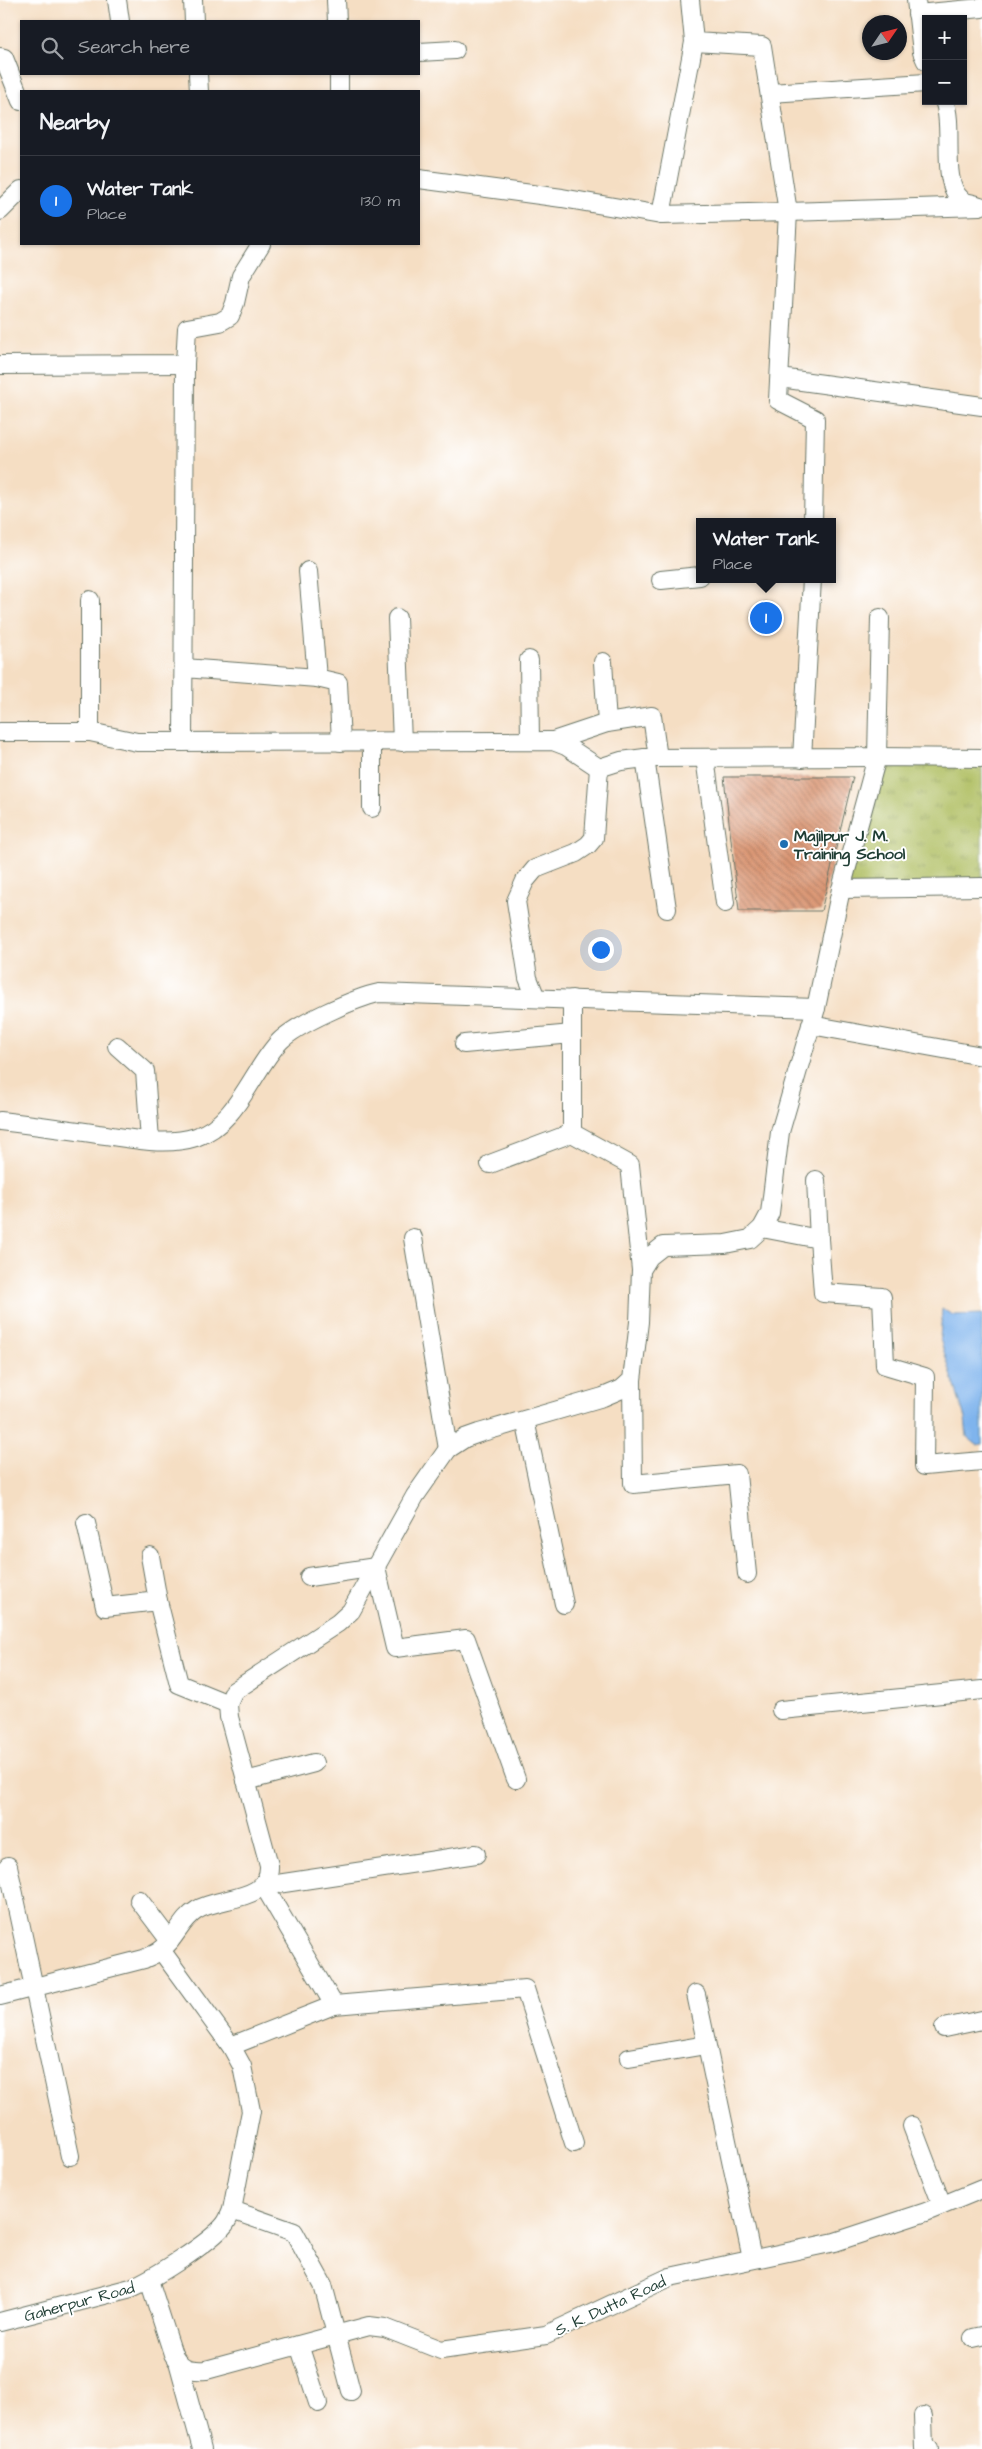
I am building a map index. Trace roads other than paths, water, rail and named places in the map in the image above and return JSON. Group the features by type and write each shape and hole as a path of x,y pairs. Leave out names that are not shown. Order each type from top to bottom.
{"street":[{"path":"117,0 120,20"},
{"path":"193,0 194,20"},
{"path":"336,0 337,20"},
{"path":"661,215 694,42 690,0"},
{"path":"922,52 916,7 982,8"},
{"path":"694,42 762,46 788,212 778,400 815,419 813,518"},
{"path":"420,52 455,50"},
{"path":"0,58 4,58 20,98"},
{"path":"198,75 199,90"},
{"path":"339,75 339,90"},
{"path":"770,93 922,83"},
{"path":"945,105 949,119 950,167 954,188 962,200 981,206"},
{"path":"420,179 562,198 661,215 981,206"},
{"path":"0,211 20,191"},
{"path":"183,742 185,364 187,328 220,322 230,316 241,276 260,245"},
{"path":"0,365 185,364"},
{"path":"780,378 982,406"},
{"path":"308,571 317,678"},
{"path":"660,580 696,576"},
{"path":"802,758 812,583"},
{"path":"90,600 90,732"},
{"path":"397,618 402,742"},
{"path":"641,1270 648,1256 663,1246 725,1244 750,1239 762,1228 770,1213 780,1132 813,1016 841,889 878,757 880,618"},
{"path":"529,660 530,741"},
{"path":"603,662 607,723"},
{"path":"184,668 317,678 338,682 342,742"},
{"path":"0,732 90,732 137,742 553,741 607,723 652,716 651,758 667,909"},
{"path":"372,741 372,808"},
{"path":"553,741 566,746 599,768"},
{"path":"599,768 621,761 651,758 982,758"},
{"path":"706,758 725,903"},
{"path":"536,998 528,978 516,901 525,880 535,869 576,853 588,845 594,838 599,768"},
{"path":"841,889 982,887"},
{"path":"0,1120 150,1140 179,1140 197,1136 215,1127 234,1106 280,1041 297,1028 364,996 379,993 536,998 813,1016 982,1056"},
{"path":"572,1000 572,1133"},
{"path":"464,1044 572,1034"},
{"path":"117,1046 145,1071 150,1140"},
{"path":"490,1164 572,1133 630,1165 641,1270 638,1331 632,1380 633,1484 737,1474 747,1574"},
{"path":"816,1180 823,1293 882,1297 885,1365 925,1377 924,1466 982,1461"},
{"path":"762,1228 819,1239"},
{"path":"412,1238 448,1449"},
{"path":"264,1886 270,1876 269,1866 229,1717 228,1704 234,1691 338,1623 351,1611 415,1496 448,1449 479,1433 603,1398 622,1388 632,1380"},
{"path":"525,1420 564,1604"},
{"path":"86,1523 105,1608 158,1601"},
{"path":"150,1556 158,1601 179,1684 228,1704"},
{"path":"309,1577 376,1567"},
{"path":"376,1567 396,1648 466,1640 516,1779"},
{"path":"781,1710 982,1690"},
{"path":"246,1781 314,1763"},
{"path":"0,1996 144,1959 166,1945 189,1915 198,1909 253,1892 264,1886 476,1854"},
{"path":"8,1866 70,2156"},
{"path":"264,1886 334,2005"},
{"name":"Gaherpur Road","path":"0,2322 131,2288 150,2280 215,2234 226,2223 232,2210 251,2111 242,2066 139,1900"},
{"path":"230,2046 334,2005 525,1989 574,2143"},
{"path":"696,1994 752,2259"},
{"path":"944,2028 982,2020"},
{"path":"629,2058 706,2046"},
{"path":"912,2126 942,2205"},
{"name":"S. K. Dutta Road","path":"179,2365 191,2371 206,2370 369,2326 384,2328 441,2350 546,2335 670,2276 835,2242 982,2189"},
{"path":"232,2210 294,2232 323,2285 351,2391"},
{"path":"150,2280 173,2354 179,2365 202,2449"},
{"path":"299,2344 318,2403"},
{"path":"923,2416 924,2448 929,2449"}],"water":[{"path":"942,1309 953,1315 982,1314 982,1444 977,1445 967,1437 965,1418 940,1339"}],"place":[{"name":"Water Tank","path":"766,618"},
{"name":"Majilpur J. M. Training School","path":"784,844"}]}
